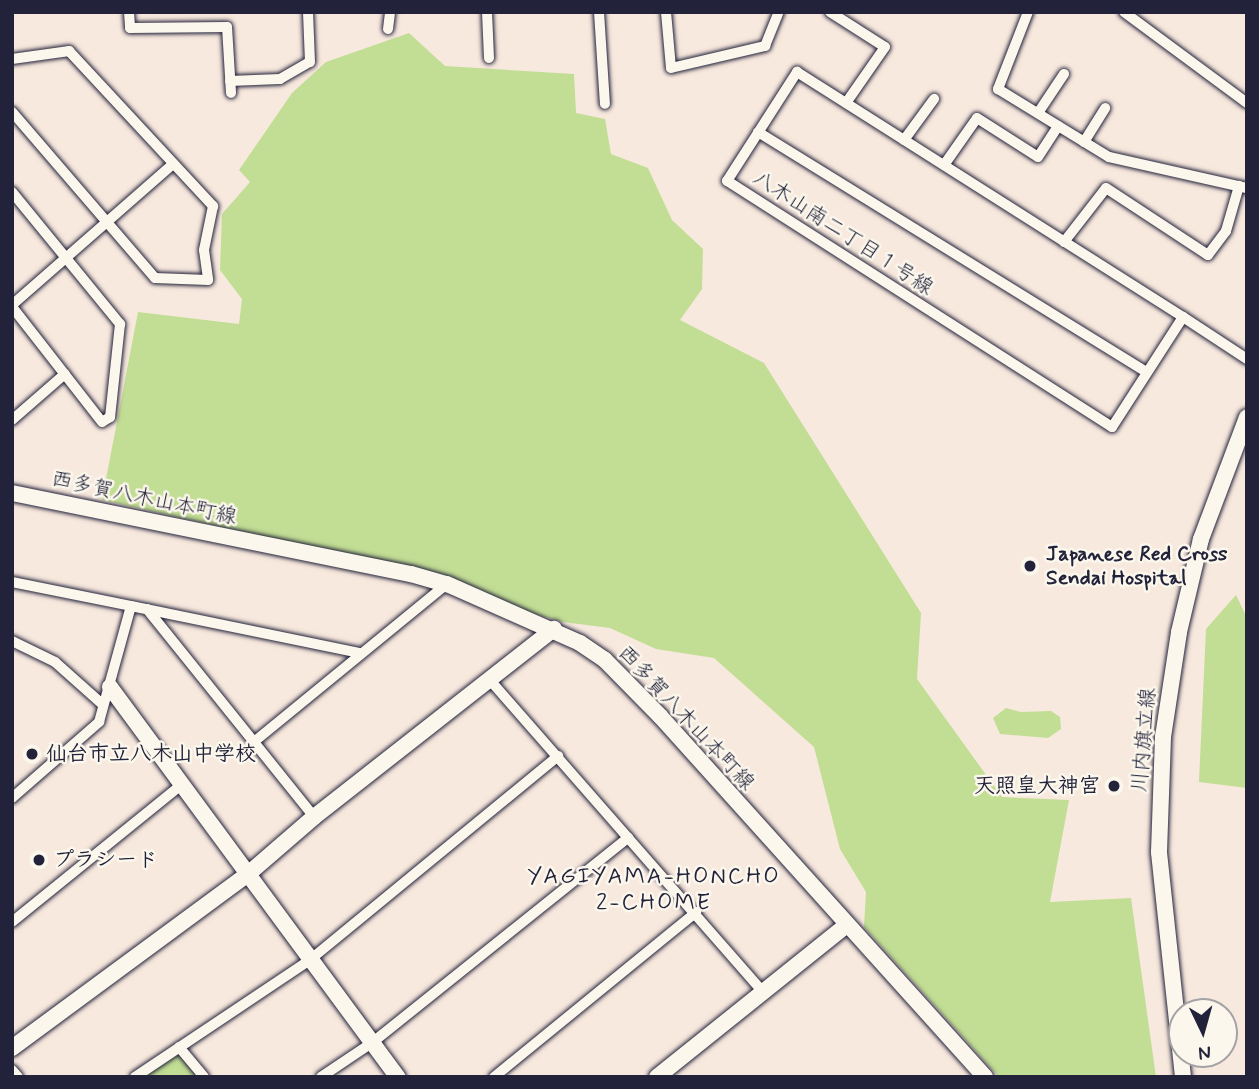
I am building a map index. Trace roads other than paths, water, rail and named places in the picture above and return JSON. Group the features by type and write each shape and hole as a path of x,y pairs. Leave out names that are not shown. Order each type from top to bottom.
{"street":[{"path":"130,12 130,28 227,27 230,93"},
{"path":"230,81 280,79 310,62 308,12"},
{"path":"388,29 390,12"},
{"path":"487,12 488,58"},
{"path":"599,12 605,104"},
{"path":"666,12 671,68 765,46 779,12"},
{"path":"830,12 886,47 846,103"},
{"path":"1028,12 998,89 1084,142 1135,166 1184,172 1243,187 1226,231 1208,255 1106,188 1064,242"},
{"path":"1124,12 1247,103"},
{"path":"12,58 69,51 213,206 204,250 208,279 155,278 17,125 12,112"},
{"name":"八木山南二丁目１号線","path":"1183,317 1112,427 727,181 797,72 1183,317 1247,359"},
{"path":"1038,113 1065,74"},
{"path":"904,140 934,99"},
{"path":"1084,142 1105,108"},
{"path":"944,165 977,118 1038,158 1058,126"},
{"path":"758,132 1147,372"},
{"path":"12,192 66,257 120,324 110,417 102,422 12,306 66,257 104,223 173,164"},
{"path":"12,421 65,374"},
{"name":"川内旗立線","path":"1183,1077 1158,852 1163,737 1177,645 1199,547 1245,424"},
{"name":"西多賀八木山本町線","path":"12,493 447,584 554,629 605,660 635,689 985,1077"},
{"path":"12,582 360,653"},
{"path":"255,741 447,584"},
{"path":"12,797 99,722 101,703 110,687 131,606"},
{"path":"147,610 314,817"},
{"path":"12,1048 247,874 314,817 554,629"},
{"path":"12,641 55,662 101,703"},
{"path":"489,679 696,912 763,992"},
{"path":"110,687 398,1077"},
{"path":"135,1077 311,959 558,756"},
{"path":"12,922 181,785"},
{"path":"321,1077 373,1042 628,838"},
{"path":"494,1077 696,912"},
{"path":"657,1077 847,925"},
{"path":"179,1047 204,1077"},
{"path":"12,1070 18,1077"}],"place":[{"name":"Japanese Red Cross Sendai Hospital","path":"1030,566"},
{"name":"仙台市立八木山中学校","path":"32,754"},
{"name":"天照皇大神宮","path":"1114,786"},
{"name":"プラシード","path":"39,860"}],"district":[{"name":"YAGIYAMA-HONCHO 2-CHOME","path":"654,890"}]}
